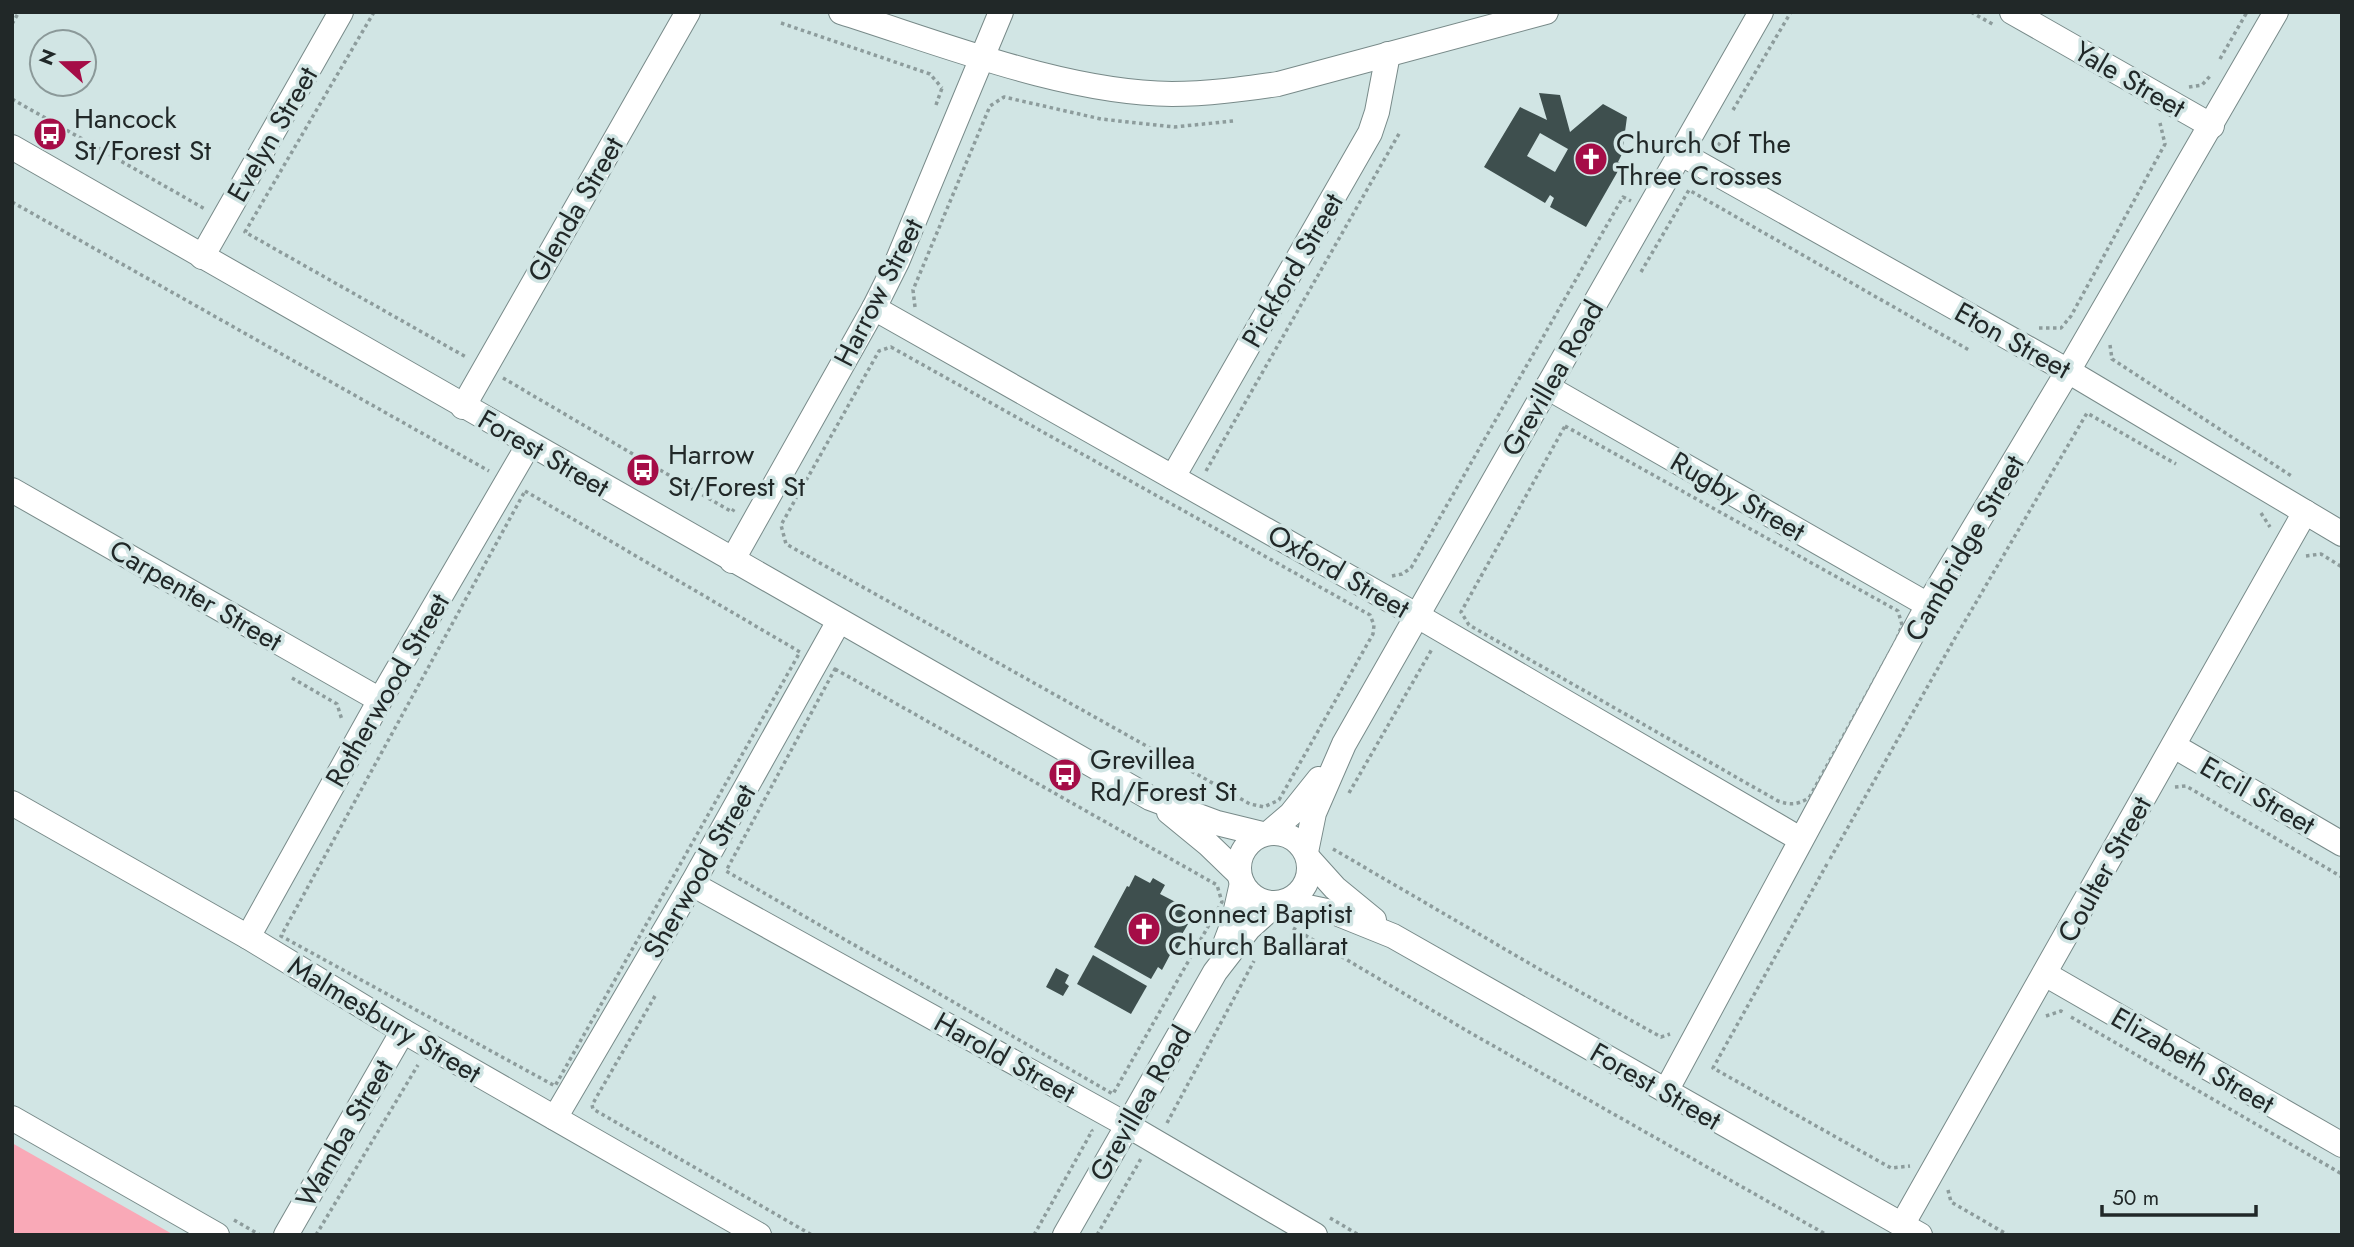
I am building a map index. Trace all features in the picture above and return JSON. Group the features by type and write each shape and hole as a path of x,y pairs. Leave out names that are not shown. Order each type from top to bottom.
{"street":[{"name":"Evelyn Street","path":"202,257 341,12"},
{"name":"Glenda Street","path":"463,407 688,12"},
{"path":"841,12 983,57 1081,83 1117,90 1172,94 1237,90 1278,84 1546,12"},
{"name":"Harrow Street","path":"732,561 897,262 1001,12"},
{"name":"Yale Street","path":"2012,12 2211,126"},
{"name":"Cambridge Street","path":"1666,1091 1928,605 2068,371 2276,12"},
{"name":"Grevillea Road","path":"1215,972 1233,923 1242,852 1248,843 1319,800 1344,744 1680,153 1756,13"},
{"name":"Pickford Street","path":"1173,477 1370,133 1377,112 1388,54"},
{"name":"Forest Street","path":"12,147 1150,798"},
{"name":"Eton Street","path":"1680,153 2068,371 2342,534"},
{"name":"Oxford Street","path":"874,308 1416,615 1801,839"},
{"name":"Rugby Street","path":"1547,387 1928,605"},
{"name":"Rotherwood Street","path":"248,937 380,699 529,444"},
{"name":"Carpenter Street","path":"12,490 380,699"},
{"name":"Coulter Street","path":"1911,1230 2045,974 2305,512"},
{"name":"Sherwood Street","path":"555,1118 692,884 839,621"},
{"name":"Ercil Street","path":"2174,746 2342,844"},
{"path":"1150,798 1217,823 1291,837 1307,855"},
{"path":"1150,798 1208,844 1240,878 1249,893 1282,910"},
{"name":"Malmesbury Street","path":"12,803 248,937 403,1031 759,1235"},
{"name":"Grevillea Road","path":"1066,1235 1215,972 1249,928 1282,910 1305,885 1310,869 1292,815"},
{"name":"Forest Street","path":"1307,855 1335,888 1393,936"},
{"name":"Harold Street","path":"692,884 1127,1125 1315,1235"},
{"name":"Forest Street","path":"1282,910 1336,913 1393,936 1911,1230"},
{"name":"Elizabeth Street","path":"2045,974 2342,1145"},
{"name":"Wamba Street","path":"286,1235 403,1031"},
{"path":"12,1118 217,1235"}],"path":[{"path":"12,24 19,12"},
{"path":"374,12 245,232 467,358"},
{"path":"1729,117 1791,12"},
{"path":"2188,87 2207,82 2247,12"},
{"path":"780,23 930,74 942,88 932,114"},
{"path":"916,309 912,290 989,106 1004,97 1101,119 1150,125 1174,127 1233,121"},
{"path":"12,99 205,209"},
{"path":"1715,141 1722,129"},
{"path":"1204,474 1400,132"},
{"path":"2038,328 2061,328 2071,316 2165,144"},
{"path":"1689,190 1969,350"},
{"path":"1411,569 1623,197 1647,211"},
{"path":"12,202 490,471"},
{"path":"879,351 781,525 786,544 1250,804 1292,815 1328,835 1330,844 1337,853 1661,1037"},
{"path":"2112,359 2299,480"},
{"path":"503,378 732,512 738,500"},
{"path":"1830,859 2087,413 2180,466"},
{"path":"1461,612 1564,426"},
{"path":"525,491 800,653"},
{"path":"2321,554 2342,567"},
{"path":"1292,815 1281,796 1373,634"},
{"path":"1346,798 1432,648"},
{"path":"835,669 1217,885 1222,902 1113,1094"},
{"path":"401,719 281,936 555,1086"},
{"path":"2176,786 2186,786 2342,877"},
{"path":"1827,864 1713,1068 1891,1168 1912,1166"},
{"path":"1282,910 1469,1032 1827,1235"},
{"path":"1166,1122 1259,953"},
{"path":"658,991 592,1105 593,1109 813,1235"},
{"path":"2061,1011 2342,1174"},
{"path":"316,1235 420,1062"},
{"path":"1034,1235 1092,1131"},
{"path":"1097,1235 1142,1157"},
{"path":"1947,1186 1951,1202 2008,1235"}],"shaded area":[{"path":"12,1143 174,1235 12,1235"}],"building":[{"name":"Church Of The Three Crosses","path":"1539,93 1560,95 1570,132 1603,104 1627,117 1622,154 1618,162 1622,164 1586,227 1550,207 1554,198 1550,195 1545,203 1484,167 1520,107 1547,120","holes":["1540,133 1568,149 1555,172 1527,156"]},
{"name":"Connect Baptist Church Ballarat","path":"1135,875 1150,883 1153,878 1165,885 1160,894 1191,910 1184,922 1188,924 1178,941 1181,943 1174,954 1171,953 1162,970 1158,967 1151,979 1094,947"},
{"path":"1093,955 1147,986 1131,1014 1077,984"},
{"path":"1056,968 1069,975 1065,983 1069,986 1063,996 1046,987"}],"place":[{"name":"Hancock St/Forest St","path":"50,134"},
{"name":"Church Of The Three Crosses","path":"1591,159"},
{"name":"Harrow St/Forest St","path":"643,470"},
{"name":"Grevillea Rd/Forest St","path":"1065,775"},
{"name":"Connect Baptist Church Ballarat","path":"1144,929"}]}
